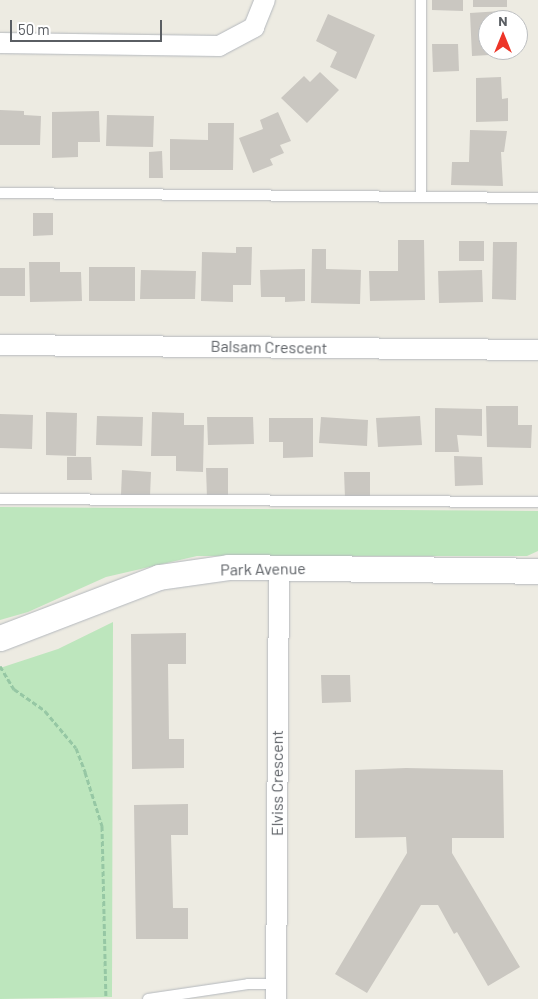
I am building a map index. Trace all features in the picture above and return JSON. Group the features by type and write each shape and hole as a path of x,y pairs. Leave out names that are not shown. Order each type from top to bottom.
{"street":[{"path":"0,43 219,46 254,27 265,0"},
{"name":"Balsam Crescent","path":"0,345 538,350"},
{"name":"Park Avenue","path":"0,638 159,577 228,567 538,571"},
{"name":"Elviss Crescent","path":"276,992 279,567"}],"lane":[{"path":"421,0 421,197"},
{"path":"0,193 538,198"},
{"path":"0,499 538,502"},
{"path":"148,999 248,984 276,992"}],"path":[{"path":"0,666 14,689 45,711 76,748 85,772 102,834 106,999"}],"green space":[{"path":"0,507 538,511 538,551 527,556 197,556 106,577 28,612 0,620"},
{"path":"113,622 112,997 0,999 0,668 58,649"}],"building":[{"path":"432,0 463,0 463,11 432,10"},
{"path":"473,0 507,0 507,7 473,7"},
{"path":"478,12 478,56 472,56 470,13"},
{"path":"328,14 375,35 356,79 330,67 337,52 316,41"},
{"path":"432,44 458,44 459,71 433,72"},
{"path":"320,72 339,90 307,123 281,98 304,76 310,82"},
{"path":"501,77 502,99 508,98 508,121 476,122 476,78"},
{"path":"0,110 24,111 24,115 41,116 40,145 0,145"},
{"path":"99,111 100,142 78,142 78,157 52,158 52,112"},
{"path":"278,112 291,141 280,145 284,153 270,159 273,165 253,173 239,138 263,129 260,120"},
{"path":"107,115 154,116 153,147 106,146"},
{"path":"208,123 234,123 233,170 170,170 170,139 208,140"},
{"path":"470,130 507,131 504,152 501,152 503,186 451,185 452,162 469,162"},
{"path":"162,151 163,178 149,178 149,152"},
{"path":"33,213 53,213 53,235 33,236"},
{"path":"398,240 424,240 425,300 370,301 369,271 398,271"},
{"path":"459,241 484,241 484,261 459,261"},
{"path":"493,242 517,242 516,300 492,299"},
{"path":"236,247 252,247 251,285 233,285 233,302 201,301 202,252 236,253"},
{"path":"312,249 326,249 326,269 361,270 360,304 311,303"},
{"path":"29,262 60,262 60,272 81,272 82,301 30,302"},
{"path":"89,267 135,267 135,301 89,301"},
{"path":"0,268 25,268 25,296 0,296"},
{"path":"305,269 305,301 285,302 285,297 261,297 260,270"},
{"path":"141,270 196,271 195,299 140,299"},
{"path":"482,270 483,302 439,303 438,271"},
{"path":"486,406 518,406 518,425 532,425 531,448 487,447"},
{"path":"435,408 482,409 482,436 457,435 459,452 435,452"},
{"path":"46,412 77,413 76,456 46,455"},
{"path":"152,412 184,413 184,425 204,425 203,472 176,471 176,456 151,456"},
{"path":"0,414 33,415 32,449 0,448"},
{"path":"97,416 143,417 142,446 96,445"},
{"path":"420,416 422,445 378,447 376,418"},
{"path":"207,417 253,417 254,444 208,445"},
{"path":"321,417 368,420 367,446 319,443"},
{"path":"269,418 313,418 313,457 283,458 283,442 269,442"},
{"path":"454,456 482,457 483,485 455,486"},
{"path":"67,457 91,457 92,480 67,480"},
{"path":"206,468 228,468 228,498 207,498"},
{"path":"122,470 151,472 150,496 121,495"},
{"path":"344,472 370,472 370,498 345,498"},
{"path":"186,633 186,664 168,664 169,739 184,739 184,768 132,769 131,634"},
{"path":"321,675 350,675 351,702 322,703"},
{"path":"406,768 503,770 504,838 452,838 452,853 520,967 488,986 457,932 454,934 438,905 421,905 367,993 335,974 407,853 406,837 355,838 355,770"},
{"path":"188,804 188,835 171,835 173,908 188,908 188,939 136,939 134,805"}]}
